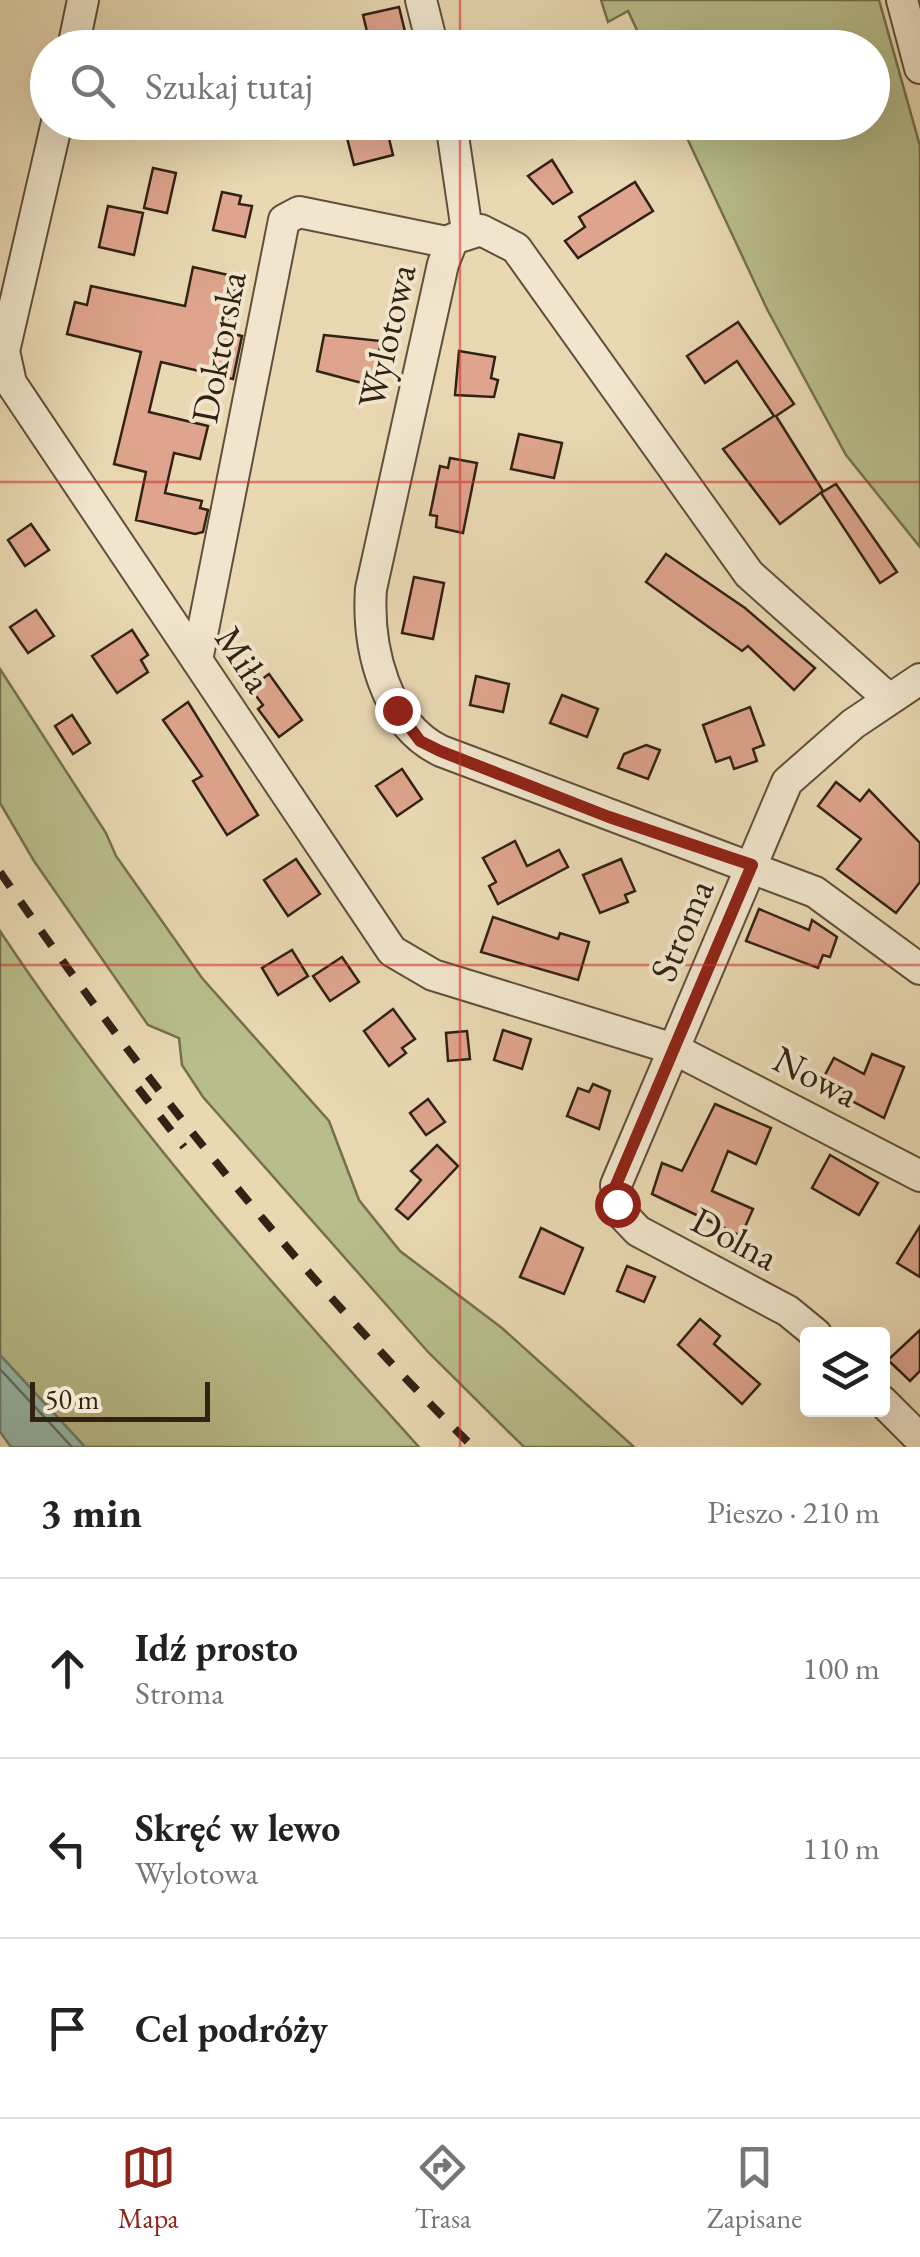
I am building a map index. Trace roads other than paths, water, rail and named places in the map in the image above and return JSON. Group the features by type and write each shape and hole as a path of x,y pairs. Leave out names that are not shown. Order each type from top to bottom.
{"street":[{"path":"77,30 83,0"},
{"path":"421,0 428,30"},
{"path":"902,0 920,68"},
{"name":"Miła","path":"53,140 2,350 14,388 400,959 433,975 674,1048"},
{"path":"452,140 459,237 496,234 521,254 748,574 910,689"},
{"name":"Doktorska","path":"198,660 284,220 299,212 459,237"},
{"name":"Wylotowa","path":"459,237 371,589 372,640 397,710 420,741 440,751 609,817 752,865 815,892 920,969"},
{"name":"Stroma","path":"619,1211 616,1185 787,782 814,756 910,689"},
{"name":"Nowa","path":"674,1048 920,1176"},
{"name":"Dolna","path":"619,1211 638,1231 788,1311 807,1327"},
{"path":"890,1409 920,1439"}],"water":[{"path":"0,1355 85,1447 11,1447 0,1432"}],"railway":[{"path":"0,872 108,1024 223,1171 344,1312 473,1447"},
{"path":"138,1088 184,1147"}]}
